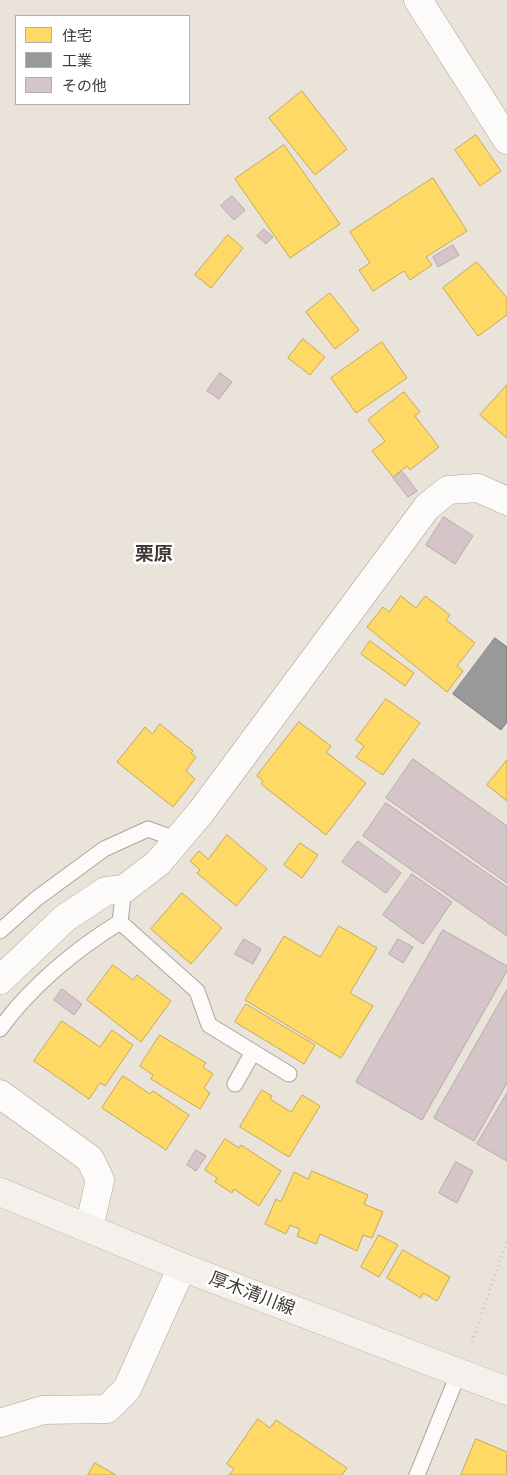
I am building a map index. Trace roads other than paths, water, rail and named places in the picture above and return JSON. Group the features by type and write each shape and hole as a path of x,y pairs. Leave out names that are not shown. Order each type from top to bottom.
{"main road":[{"name":"厚木清川線","path":"0,1192 182,1268 507,1391"}],"street":[{"path":"418,0 507,140"},
{"path":"0,980 65,918 106,891 124,889 158,863 207,804 427,508 448,490 478,488 507,501"},
{"path":"0,1094 90,1159 100,1180 89,1228"},
{"path":"0,1423 43,1410 107,1409 127,1389 182,1268"}],"lane":[{"path":"0,931 36,899 104,849 148,828 178,840"},
{"path":"120,922 124,889"},
{"path":"0,1029 13,1010 85,943 120,922"},
{"path":"120,922 197,991 209,1025 289,1074"},
{"path":"235,1084 253,1052"},
{"path":"417,1475 460,1373"}],"district":[{"name":"栗原","path":"154,554"}]}
